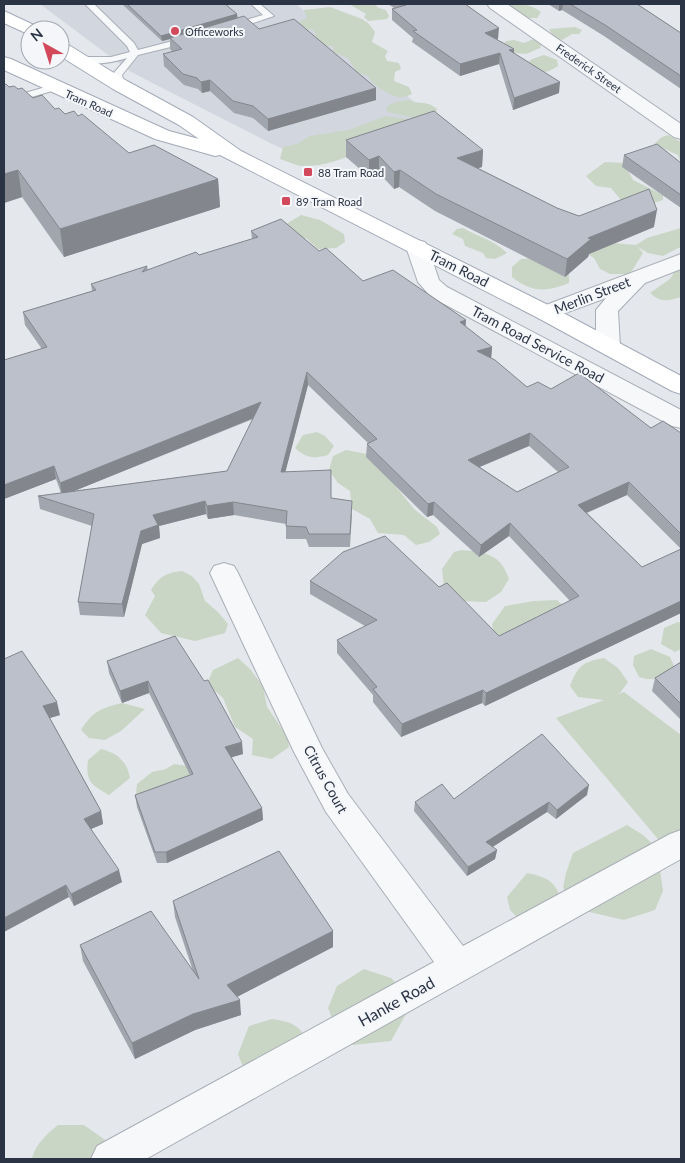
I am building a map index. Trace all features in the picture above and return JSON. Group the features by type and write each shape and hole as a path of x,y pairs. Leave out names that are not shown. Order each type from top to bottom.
{"main road":[{"path":"4,16 20,25"},
{"name":"Tram Road","path":"70,54 120,85 186,120 234,155 546,313 681,386"},
{"name":"Tram Road","path":"4,63 162,135 234,155"}],"street":[{"name":"Frederick Street","path":"496,4 681,133"},
{"name":"Tram Road Service Road","path":"416,247 429,282 439,292 681,420"},
{"name":"Merlin Street","path":"546,313 681,261"},
{"name":"Merlin Street","path":"608,346 608,310 638,277"},
{"name":"Citrus Court","path":"224,573 336,803 458,967"},
{"name":"Hanke Road","path":"110,1159 681,843"}],"lane":[{"path":"89,4 131,45 135,52"},
{"path":"227,29 270,16 255,4"},
{"path":"79,60 111,60 135,52 201,36"},
{"path":"120,85 116,78 117,75 130,61 135,52"},
{"path":"4,102 56,87"}],"shaded area":[{"path":"40,4 296,4 429,114 304,158 272,144 131,72 70,26 70,20 61,20"}],"green space":[{"path":"349,4 374,4 386,10 389,16 387,19 368,21 364,17 366,14"},
{"path":"509,4 530,6 541,12 537,18 524,18 509,9"},
{"path":"330,7 368,23 375,32 372,42 388,51 385,56 387,61 399,63 401,69 395,72 394,81 409,87 412,94 405,97 393,96 376,85 368,76 357,72 348,58 331,51 335,48 314,40 316,34 312,29 302,30 297,23 307,18 304,10"},
{"path":"575,27 582,30 579,34 572,34 562,40 553,37 549,29"},
{"path":"534,39 542,44 540,48 526,54 506,52 502,47 506,41 514,40 524,43"},
{"path":"544,55 557,60 558,66 541,72 523,66 532,59"},
{"path":"408,100 433,106 437,109 435,117 423,120 388,112 386,107 395,102"},
{"path":"386,116 407,119 413,128 358,153 329,163 303,166 280,159 283,147 297,144 310,136 349,130"},
{"path":"668,135 681,142 681,163 678,155 654,144 662,137"},
{"path":"605,162 624,163 633,180 663,195 663,200 651,204 625,205 611,188 596,186 586,176"},
{"path":"301,215 320,220 344,234 345,242 336,248 318,249 306,238 299,239 283,226"},
{"path":"463,228 492,242 507,253 495,259 486,258 483,253 465,246 463,239 452,234 457,229"},
{"path":"681,228 681,248 663,256 648,253 638,247 643,253 630,274 610,274 600,269 594,258 581,250 612,243 636,245 647,238"},
{"path":"535,258 569,273 569,283 553,288 539,289 526,286 512,277 512,267 521,259"},
{"path":"681,266 681,297 665,300 650,293 670,279 678,267"},
{"path":"317,432 325,436 334,446 328,455 310,457 295,448 303,435"},
{"path":"346,450 367,454 415,510 437,527 440,534 429,542 416,545 404,535 378,533 370,519 352,509 350,491 338,483 329,470 333,456"},
{"path":"462,550 485,553 502,564 509,579 501,592 486,602 462,601 444,587 442,569 454,552"},
{"path":"182,571 192,576 199,584 205,601 228,624 225,633 195,641 161,633 145,615 155,596 151,590 157,581 168,574"},
{"path":"557,600 566,608 495,638 492,624 505,606 534,601"},
{"path":"678,622 681,623 681,649 675,652 661,644 664,628"},
{"path":"651,649 670,657 674,666 672,673 656,679 639,677 633,665 634,656"},
{"path":"238,658 250,669 263,686 267,707 287,736 289,747 272,759 252,755 253,739 235,727 223,698 207,684 213,670"},
{"path":"604,658 618,668 628,682 620,693 613,696 624,692 681,735 681,843 668,851 556,718 604,700 578,697 570,686 578,669 586,663"},
{"path":"122,703 145,709 121,731 105,740 89,738 81,730 98,711"},
{"path":"101,749 116,755 124,762 129,772 130,778 109,795 91,782 88,773 88,760"},
{"path":"174,764 194,767 203,772 156,794 136,794 137,784 152,772 166,769"},
{"path":"627,825 643,835 657,848 663,891 655,910 624,920 581,910 563,888 573,853"},
{"path":"527,873 540,876 554,885 562,902 521,921 510,910 507,897"},
{"path":"364,969 391,978 402,989 406,1014 391,1041 353,1045 336,1029 328,1008 337,986"},
{"path":"272,1019 289,1023 299,1029 306,1040 312,1056 292,1077 272,1086 245,1072 238,1054 249,1026"},
{"path":"58,1125 84,1125 108,1142 103,1159 32,1159 38,1145"}],"building":[{"name":"Officeworks","path":"127,4 225,4 237,14 161,36"},
{"path":"404,4 465,4 499,28 485,33 514,49 509,50 560,82 514,98 500,53 460,64 413,31 417,30 392,9 406,5"},
{"path":"570,4 637,4 681,33 681,76 605,25"},
{"path":"244,16 259,29 294,19 376,88 268,119 253,106 233,101 210,80 201,82 197,78 183,74 163,54 182,49 170,38"},
{"path":"6,84 9,87 22,88 33,98 42,95 55,109 59,108 65,114 74,111 78,116 82,114 129,153 154,145 218,179 60,229 18,170 4,174 4,85"},
{"path":"434,111 483,150 457,158 557,208 579,216 649,189 657,210 588,238 591,239 567,259 436,194 400,170 394,172 379,156 369,160 346,140"},
{"path":"657,144 681,163 681,195 624,155"},
{"path":"281,219 319,251 326,248 363,281 393,270 466,320 460,322 492,347 477,351 495,360 527,387 538,382 551,389 579,373 651,428 663,421 681,433 681,534 629,482 578,505 642,567 681,549 681,601 486,693 483,690 402,724 373,689 377,687 337,640 377,620 310,581 343,552 385,536 439,587 447,583 499,636 579,596 510,523 481,545 434,502 428,504 367,444 377,439 307,372 281,472 331,470 331,498 352,501 350,534 309,534 306,527 286,526 287,511 233,502 207,506 205,501 153,515 158,525 141,531 122,604 78,602 94,514 38,496 227,471 261,402 60,483 54,466 4,485 4,360 47,347 23,312 96,290 91,284 147,266 142,272 196,252 199,255 258,237 251,231","holes":["530,433 569,467 517,492 468,460"]},
{"path":"175,636 204,681 208,680 242,742 225,747 262,808 166,852 155,852 135,795 193,774 148,681 120,691 107,661"},
{"path":"22,651 57,702 43,706 101,811 84,819 119,870 71,894 66,885 4,918 4,659"},
{"path":"681,662 681,704 655,678"},
{"path":"542,734 589,785 557,810 549,802 486,842 497,850 468,867 415,802 442,784 454,799"},
{"path":"279,851 333,931 227,985 240,1000 193,1014 132,1043 80,945 151,911 199,979 173,901"}],"place":[{"name":"Officeworks","path":"175,31"},
{"name":"88 Tram Road","path":"308,172"},
{"name":"89 Tram Road","path":"286,201"}]}
